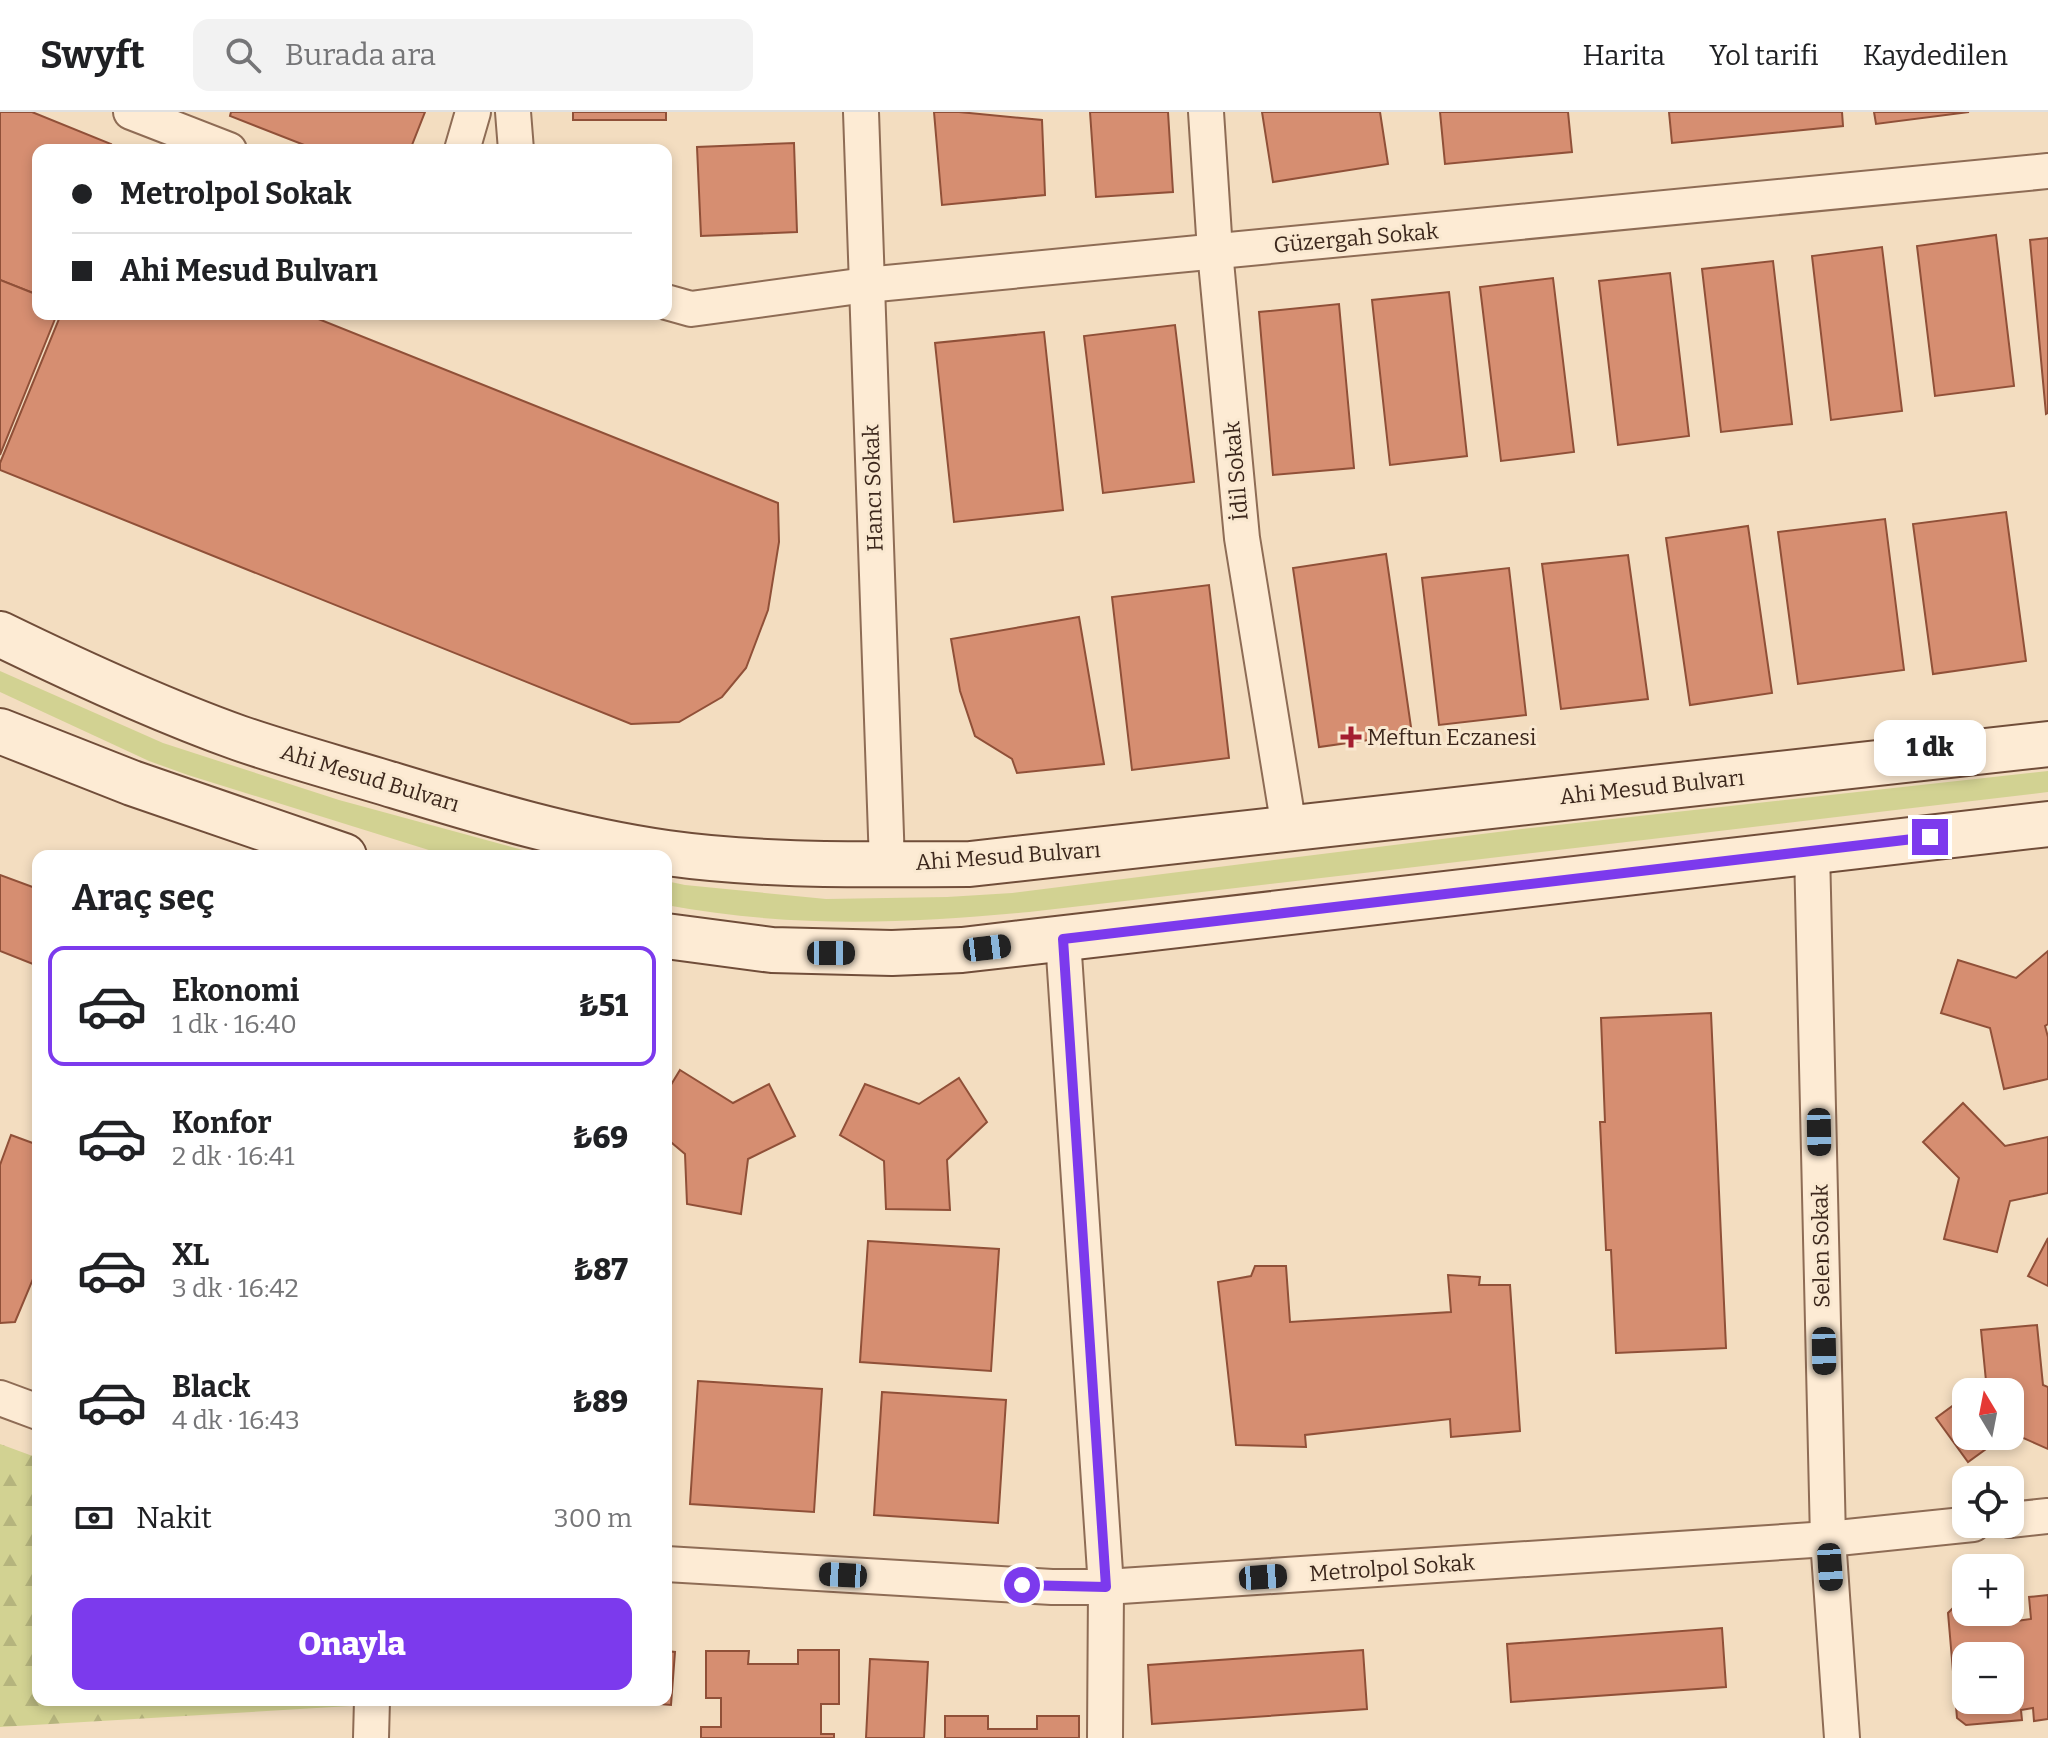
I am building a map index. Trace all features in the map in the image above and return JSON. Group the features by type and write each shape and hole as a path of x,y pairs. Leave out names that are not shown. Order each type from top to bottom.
{"main road":[{"name":"Ahi Mesud Bulvarı","path":"0,634 143,700 240,738 482,813 651,850"},
{"path":"0,731 132,783 327,850"},
{"name":"Ahi Mesud Bulvarı","path":"672,853 759,861 970,864 2048,744"},
{"path":"672,937 772,950 846,953 962,950 2048,824"}],"street":[{"path":"131,112 214,144"},
{"path":"464,144 473,112"},
{"path":"513,112 516,144"},
{"name":"Hancı Sokak","path":"861,112 887,864"},
{"name":"İdil Sokak","path":"1206,112 1215,251 1242,538 1289,828"},
{"name":"Güzergah Sokak","path":"672,304 691,309 866,285 2048,171"},
{"name":"Selen Sokak","path":"1812,850 1828,1539 1842,1738"},
{"path":"1063,939 1106,1587 1105,1738"},
{"path":"0,1398 32,1410"},
{"path":"2024,1519 2048,1516"},
{"name":"Metrolpol Sokak","path":"672,1564 1036,1586 1106,1587 1828,1539 1952,1526"},
{"path":"371,1738 372,1706"}],"green space":[{"path":"0,671 163,743 339,800 523,850 429,850 149,761 0,692"},
{"path":"2048,771 2048,792 1029,912 847,922 757,917 672,906 672,882 826,899 1012,893 1522,829"},
{"path":"0,1444 32,1456 32,1706 350,1706 0,1727"}],"building":[{"path":"0,112 32,112 111,144 32,144 32,293 0,280"},
{"path":"231,112 425,112 412,144 302,144 230,116"},
{"path":"573,112 666,112 666,120 573,120"},
{"path":"934,112 1042,120 1045,195 942,205"},
{"path":"1090,112 1168,112 1173,192 1096,197"},
{"path":"1262,112 1380,112 1388,164 1273,182"},
{"path":"1440,112 1568,112 1572,152 1445,164"},
{"path":"1669,112 1842,112 1843,126 1672,143"},
{"path":"1874,112 1969,112 1876,124"},
{"path":"794,143 797,232 701,236 697,147"},
{"path":"1996,235 2014,386 1935,396 1917,246"},
{"path":"2048,238 2048,413 2046,414 2030,240"},
{"path":"1882,247 1902,411 1831,420 1812,256"},
{"path":"1773,261 1792,424 1721,432 1702,269"},
{"path":"1670,273 1689,436 1618,445 1599,281"},
{"path":"1553,278 1574,452 1501,461 1480,287"},
{"path":"0,280 32,293 32,320 55,320 0,455"},
{"path":"1449,292 1467,456 1390,465 1372,300"},
{"path":"1339,304 1354,468 1273,475 1259,312"},
{"path":"59,320 321,320 778,503 779,542 768,610 746,668 722,697 679,722 631,724 0,470 0,463"},
{"path":"1175,325 1194,482 1103,493 1084,336"},
{"path":"1044,332 1063,510 954,522 935,343"},
{"path":"2006,512 2026,661 1933,674 1913,524"},
{"path":"1885,519 1904,670 1798,684 1778,532"},
{"path":"1748,526 1772,693 1690,705 1666,538"},
{"path":"1386,554 1412,734 1319,747 1293,568"},
{"path":"1628,555 1648,699 1561,709 1542,564"},
{"path":"1509,568 1526,715 1439,725 1422,578"},
{"path":"1209,585 1229,758 1132,770 1112,597"},
{"path":"1079,617 1104,764 1017,773 1012,759 975,736 960,691 951,639"},
{"path":"0,875 32,887 32,964 0,951"},
{"path":"2048,951 2048,1024 2045,1026 2048,1079 2004,1089 1990,1028 1941,1013 1958,960 2016,978"},
{"path":"1711,1013 1726,1348 1616,1353 1611,1250 1606,1250 1600,1122 1605,1122 1601,1018"},
{"path":"680,1070 733,1103 769,1084 795,1136 748,1159 741,1214 687,1204 685,1154 672,1143 672,1083"},
{"path":"959,1078 987,1122 947,1160 950,1210 886,1209 884,1161 840,1135 865,1084 919,1104"},
{"path":"1963,1103 2005,1146 2048,1137 2048,1193 2010,1201 1997,1252 1944,1239 1959,1178 1923,1142"},
{"path":"11,1135 32,1143 32,1281 15,1322 0,1323 0,1165"},
{"path":"2048,1238 2048,1286 2028,1276"},
{"path":"868,1241 999,1249 991,1371 860,1362"},
{"path":"1255,1266 1286,1266 1290,1322 1451,1312 1448,1275 1480,1277 1479,1285 1510,1285 1520,1431 1451,1437 1450,1419 1305,1435 1306,1447 1236,1445 1218,1282 1251,1276"},
{"path":"2037,1325 2043,1385 2048,1387 2048,1449 2024,1438 2024,1378 1986,1378 1981,1330"},
{"path":"698,1381 822,1389 814,1512 690,1504"},
{"path":"882,1392 1006,1400 998,1523 874,1515"},
{"path":"1952,1406 1952,1440 1936,1418"},
{"path":"1959,1450 1985,1450 1968,1462"},
{"path":"2048,1595 2048,1719 2034,1721 2033,1708 2024,1710 2024,1642 1952,1642 1952,1660 1948,1613 1952,1609 1952,1626 2024,1626 2024,1620 2031,1619 2029,1597"},
{"path":"1722,1628 1726,1687 1511,1702 1507,1644"},
{"path":"798,1650 839,1650 839,1704 821,1704 821,1734 834,1734 834,1738 701,1738 701,1727 721,1727 721,1698 706,1698 706,1651 749,1651 748,1664 798,1664"},
{"path":"1363,1650 1367,1709 1152,1724 1148,1665"},
{"path":"672,1652 675,1652 672,1692"},
{"path":"870,1659 928,1662 924,1738 866,1738"},
{"path":"1957,1714 2021,1714 2022,1720 1966,1725"},
{"path":"945,1716 988,1716 988,1729 1037,1729 1037,1716 1079,1716 1079,1738 945,1738"}],"place":[{"name":"Meftun Eczanesi","path":"1351,737"}],"route":[{"path":"1022,1585 1106,1587 1063,939 1930,837"}]}
